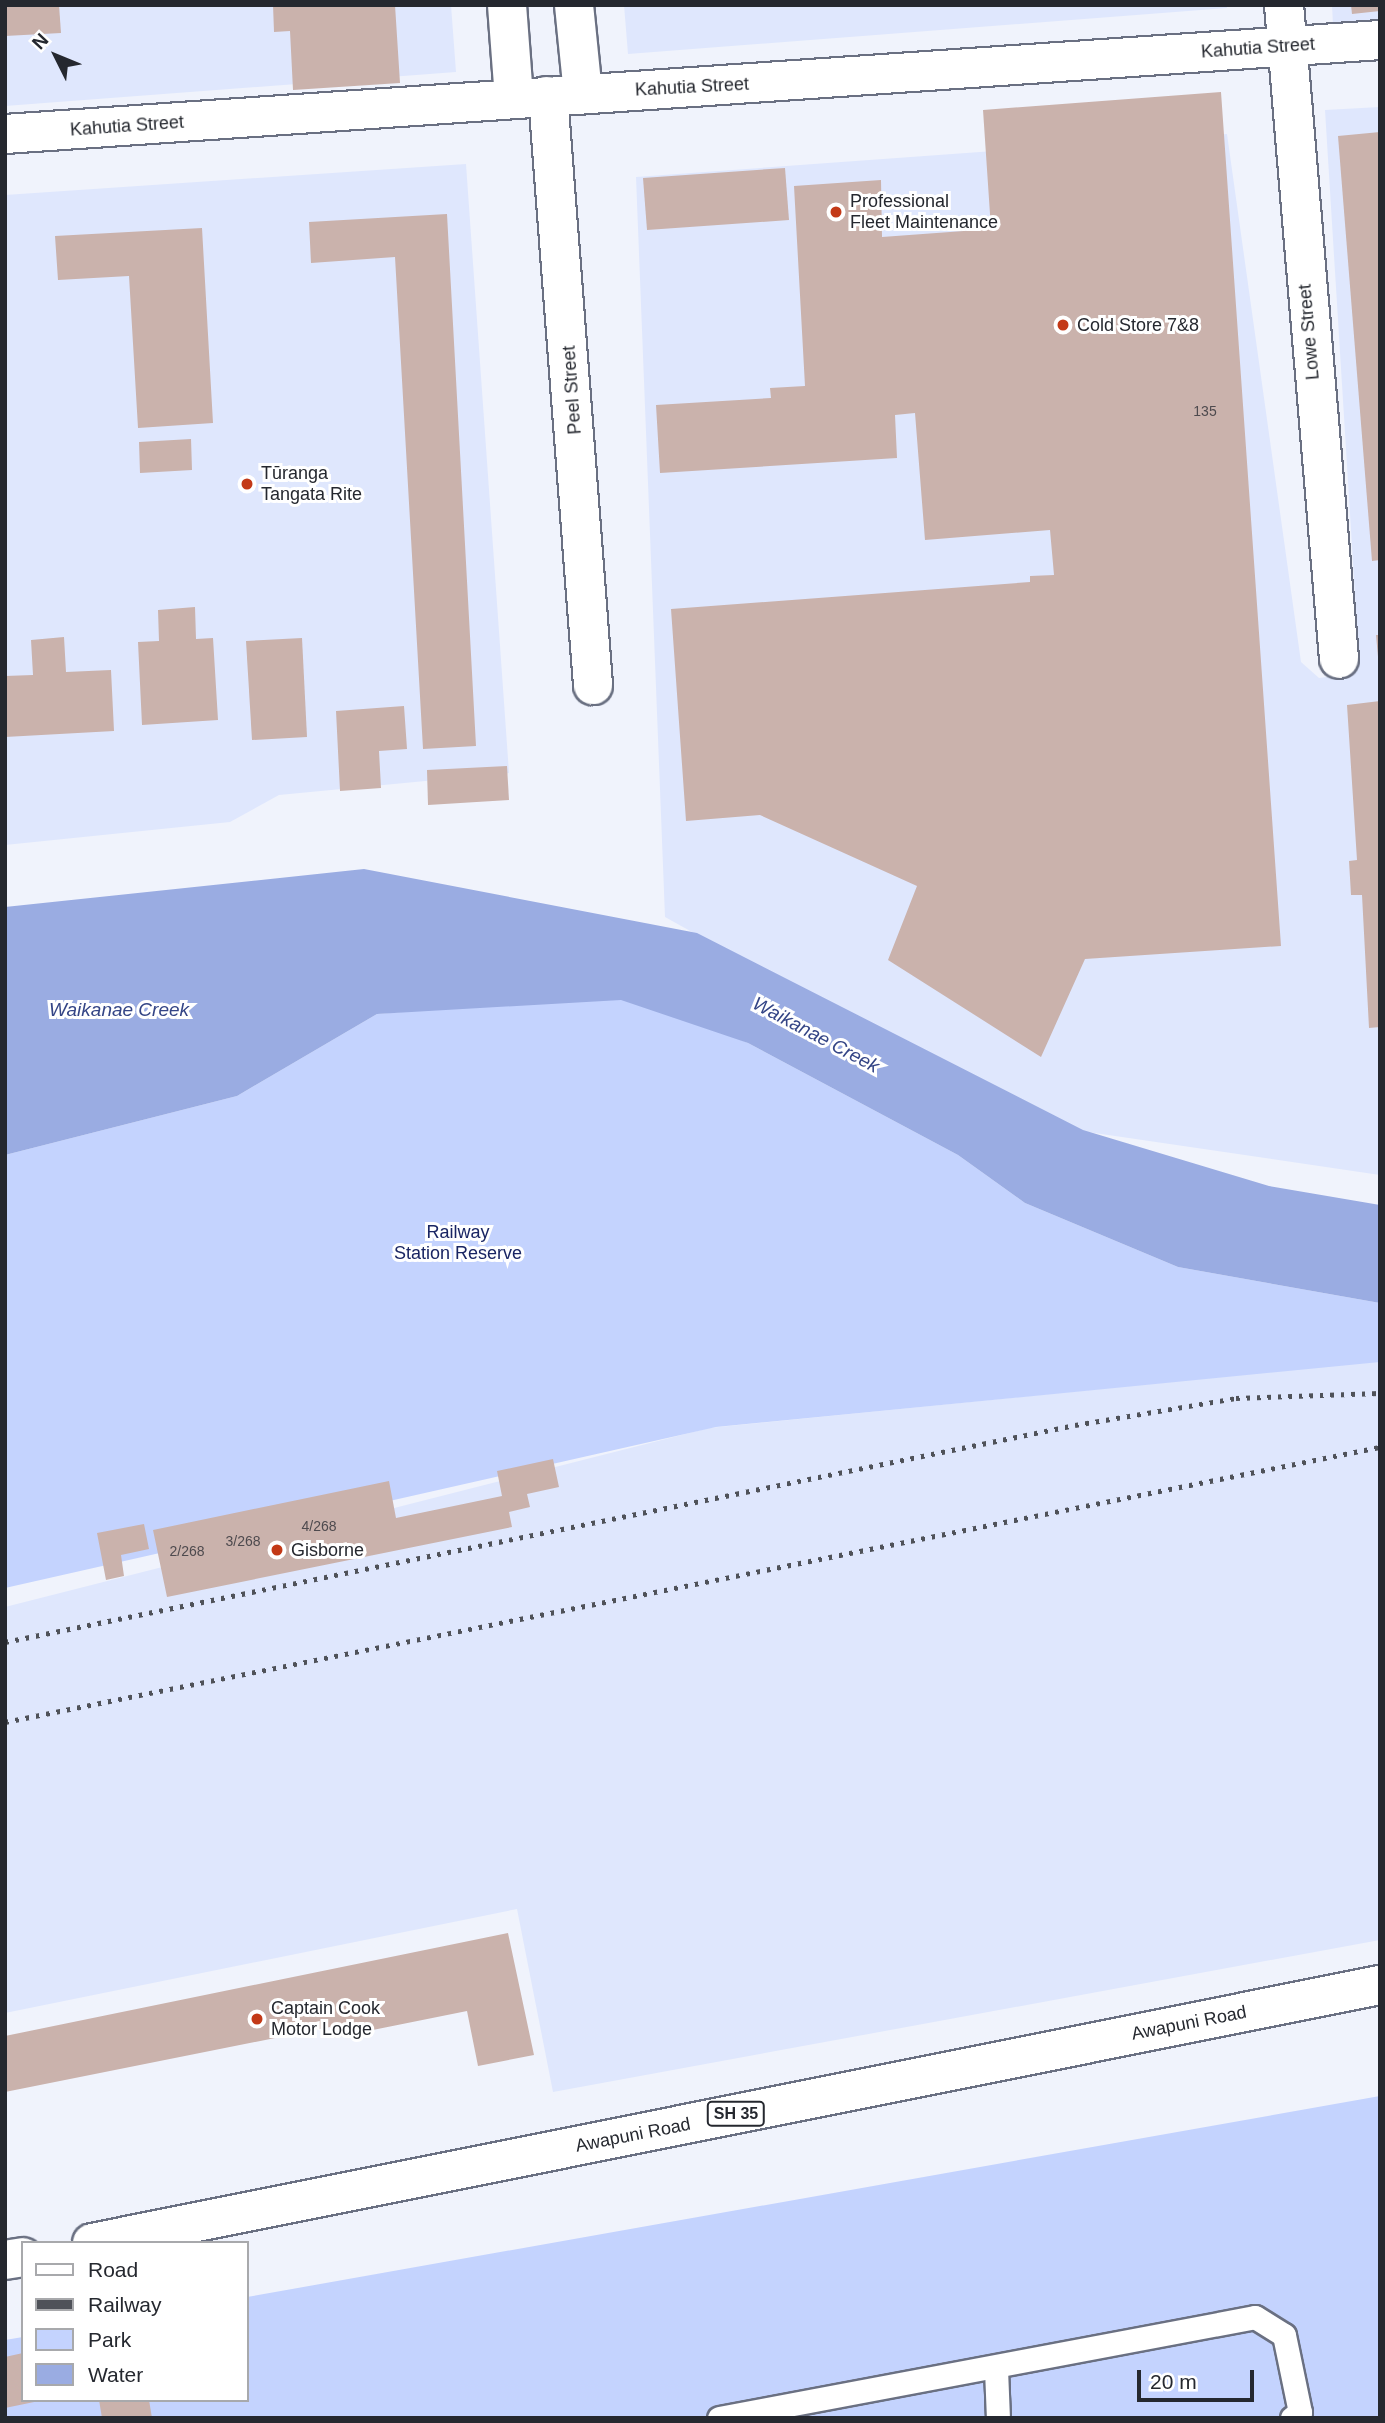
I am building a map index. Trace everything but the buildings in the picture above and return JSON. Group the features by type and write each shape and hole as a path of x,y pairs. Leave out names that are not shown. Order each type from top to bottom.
{"main road":[{"name":"Peel Street","path":"507,5 548,96 593,685"},
{"name":"Peel Street","path":"548,96 574,5"},
{"name":"Lowe Street","path":"1284,5 1284,46 1339,659"},
{"name":"Kahutia Street","path":"5,134 1380,40"},
{"name":"Awapuni Road","path":"102,2241 1380,1985"}],"lane":[{"path":"719,2418 996,2369 1255,2316 1284,2335 1300,2412 1292,2418"},
{"path":"996,2369 998,2418"}],"shaded area":[{"path":"5,5 451,5 456,72 5,106"},
{"path":"624,5 1226,5 1227,8 628,54"},
{"path":"1332,5 1380,5 1380,21 1333,25"},
{"path":"1380,107 1380,1175 1040,1125 665,917 636,177 1227,134 1301,662 1319,678 1350,674 1359,659 1325,110"},
{"name":"Tūranga Tangata Rite","path":"466,164 509,773 279,795 230,822 5,845 5,195"},
{"path":"1380,1361 1380,1940 553,2092 517,1909 5,2013 5,1607 709,1428"}],"green space":[{"name":"Railway Station Reserve","path":"630,993 748,1043 958,1155 1025,1203 1178,1267 1380,1303 1380,1362 716,1427 5,1588 5,1155 237,1096 377,1014"},
{"path":"1380,2096 1380,2418 5,2418 5,2340 21,2337 21,2402 248,2402 248,2297"}],"water":[{"name":"Waikanae Creek","path":"364,869 697,933 1083,1130 1269,1186 1380,1205 1380,1303 1178,1267 1025,1203 958,1155 748,1043 621,1000 377,1014 237,1096 5,1155 5,907"}],"railway":[{"path":"5,1642 1075,1425 1236,1398 1380,1393"},
{"path":"5,1722 1380,1447"}],"place":[{"name":"Professional Fleet Maintenance","path":"836,212"},
{"name":"Cold Store 7&8","path":"1063,325"},
{"name":"Tūranga Tangata Rite","path":"247,484"},
{"name":"Gisborne","path":"277,1550"},
{"name":"Captain Cook Motor Lodge","path":"257,2019"}]}
